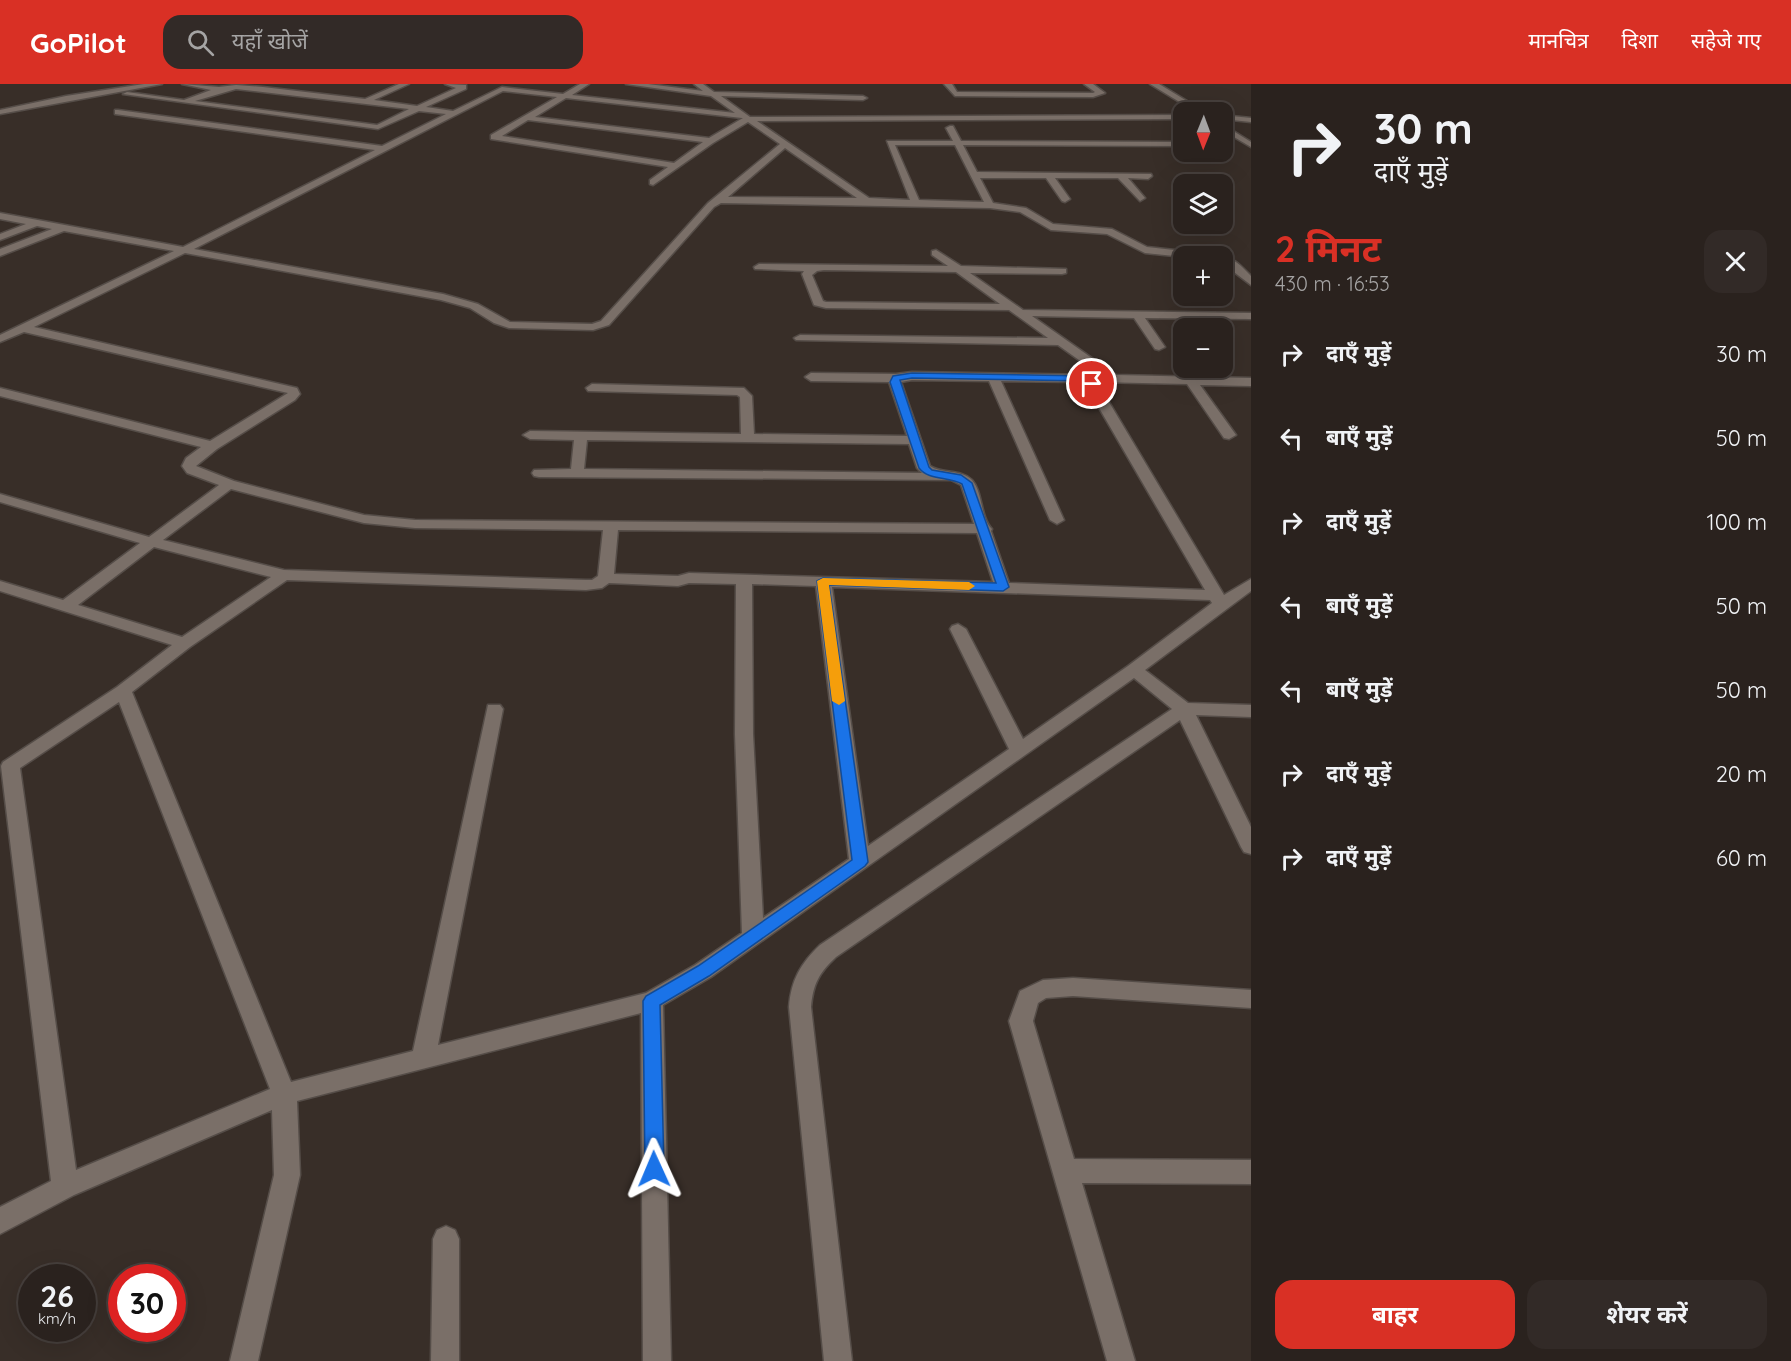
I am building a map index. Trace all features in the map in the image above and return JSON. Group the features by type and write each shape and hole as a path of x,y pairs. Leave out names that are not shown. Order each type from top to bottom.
{"street":[{"path":"131,84 141,86"},
{"path":"0,112 66,98 158,84"},
{"path":"186,84 222,89"},
{"path":"257,90 306,84"},
{"path":"353,106 405,84"},
{"path":"126,94 378,127 463,87 449,84"},
{"path":"1,337 184,250 512,84"},
{"path":"585,84 494,137 675,166"},
{"path":"630,84 977,118 1173,117"},
{"path":"698,84 867,201"},
{"path":"948,84 962,102"},
{"path":"955,94 1093,95 1101,93 1088,84"},
{"path":"1154,84 1185,102"},
{"path":"185,102 222,89 236,87 454,113"},
{"path":"293,99 321,88"},
{"path":"865,88 870,108"},
{"path":"502,89 744,117 870,108"},
{"path":"262,113 282,104"},
{"path":"970,110 977,118"},
{"path":"323,120 343,111"},
{"path":"118,112 384,149"},
{"path":"653,182 744,117"},
{"path":"528,118 710,141"},
{"path":"1233,118 1251,120"},
{"path":"546,146 585,124"},
{"path":"950,128 990,205"},
{"path":"638,139 646,133"},
{"path":"1233,133 1251,145"},
{"path":"916,203 889,139 958,143 1173,144"},
{"path":"0,216 443,297 474,306 509,325 593,327 605,323 711,205 785,144"},
{"path":"1233,145 1251,145"},
{"path":"612,156 620,150"},
{"path":"976,175 1148,176"},
{"path":"1048,175 1065,199"},
{"path":"1120,175 1140,198"},
{"path":"719,200 990,205 1023,210 1051,226 1109,231 1145,250 1173,253"},
{"path":"0,237 36,223"},
{"path":"0,253 62,227"},
{"path":"936,253 1113,379"},
{"path":"1233,264 1251,282"},
{"path":"759,267 1062,271"},
{"path":"814,268 807,274 815,299 818,303 826,305 1138,315 1251,316"},
{"path":"1138,315 1160,347"},
{"path":"23,328 293,391 291,398 212,446 191,460 189,466 192,470 229,484 353,517 416,524 985,529"},
{"path":"800,338 1062,342"},
{"path":"811,377 897,378 912,376 1251,382"},
{"path":"993,377 1057,520"},
{"path":"897,378 895,382 924,468 928,472 957,477 967,483 985,529 1003,587"},
{"path":"1088,378 1218,599"},
{"path":"1191,381 1229,435"},
{"path":"592,388 740,391 746,396 748,438"},
{"path":"0,392 212,446"},
{"path":"530,435 916,440"},
{"path":"577,474 581,435"},
{"path":"539,473 957,477"},
{"path":"66,606 229,484"},
{"path":"0,498 151,542 284,575 586,585 596,585 606,578 678,581 689,578 744,580 757,578 1003,587 1218,599"},
{"path":"606,578 611,525"},
{"path":"65,1188 5,768 123,691 184,643 284,575"},
{"path":"744,580 744,734 753,936"},
{"path":"823,581 860,862"},
{"path":"0,1221 65,1188 284,1094 652,1001 680,986 753,936 1134,670 1218,599 1251,584"},
{"path":"0,586 184,643"},
{"path":"958,629 1019,750"},
{"path":"1134,670 1184,709 1251,847"},
{"path":"123,691 284,1094 287,1174 244,1361"},
{"path":"423,1059 494,709"},
{"path":"838,1361 800,1007 801,986 810,967 828,951 1184,709 1251,711"},
{"path":"1121,1361 1021,1021 1028,997 1043,989 1073,987 1251,999"},
{"path":"652,1001 657,1361"},
{"path":"1065,1171 1251,1172"},
{"path":"445,1361 446,1239"}],"slow traffic":[{"path":"839,701 823,581 969,586"}],"route":[{"path":"654,1169 652,1001 704,971 860,862 823,581 1003,587 985,529 967,483 964,479 936,475 924,468 895,382 897,378 903,376 1088,378 1092,384"}]}
